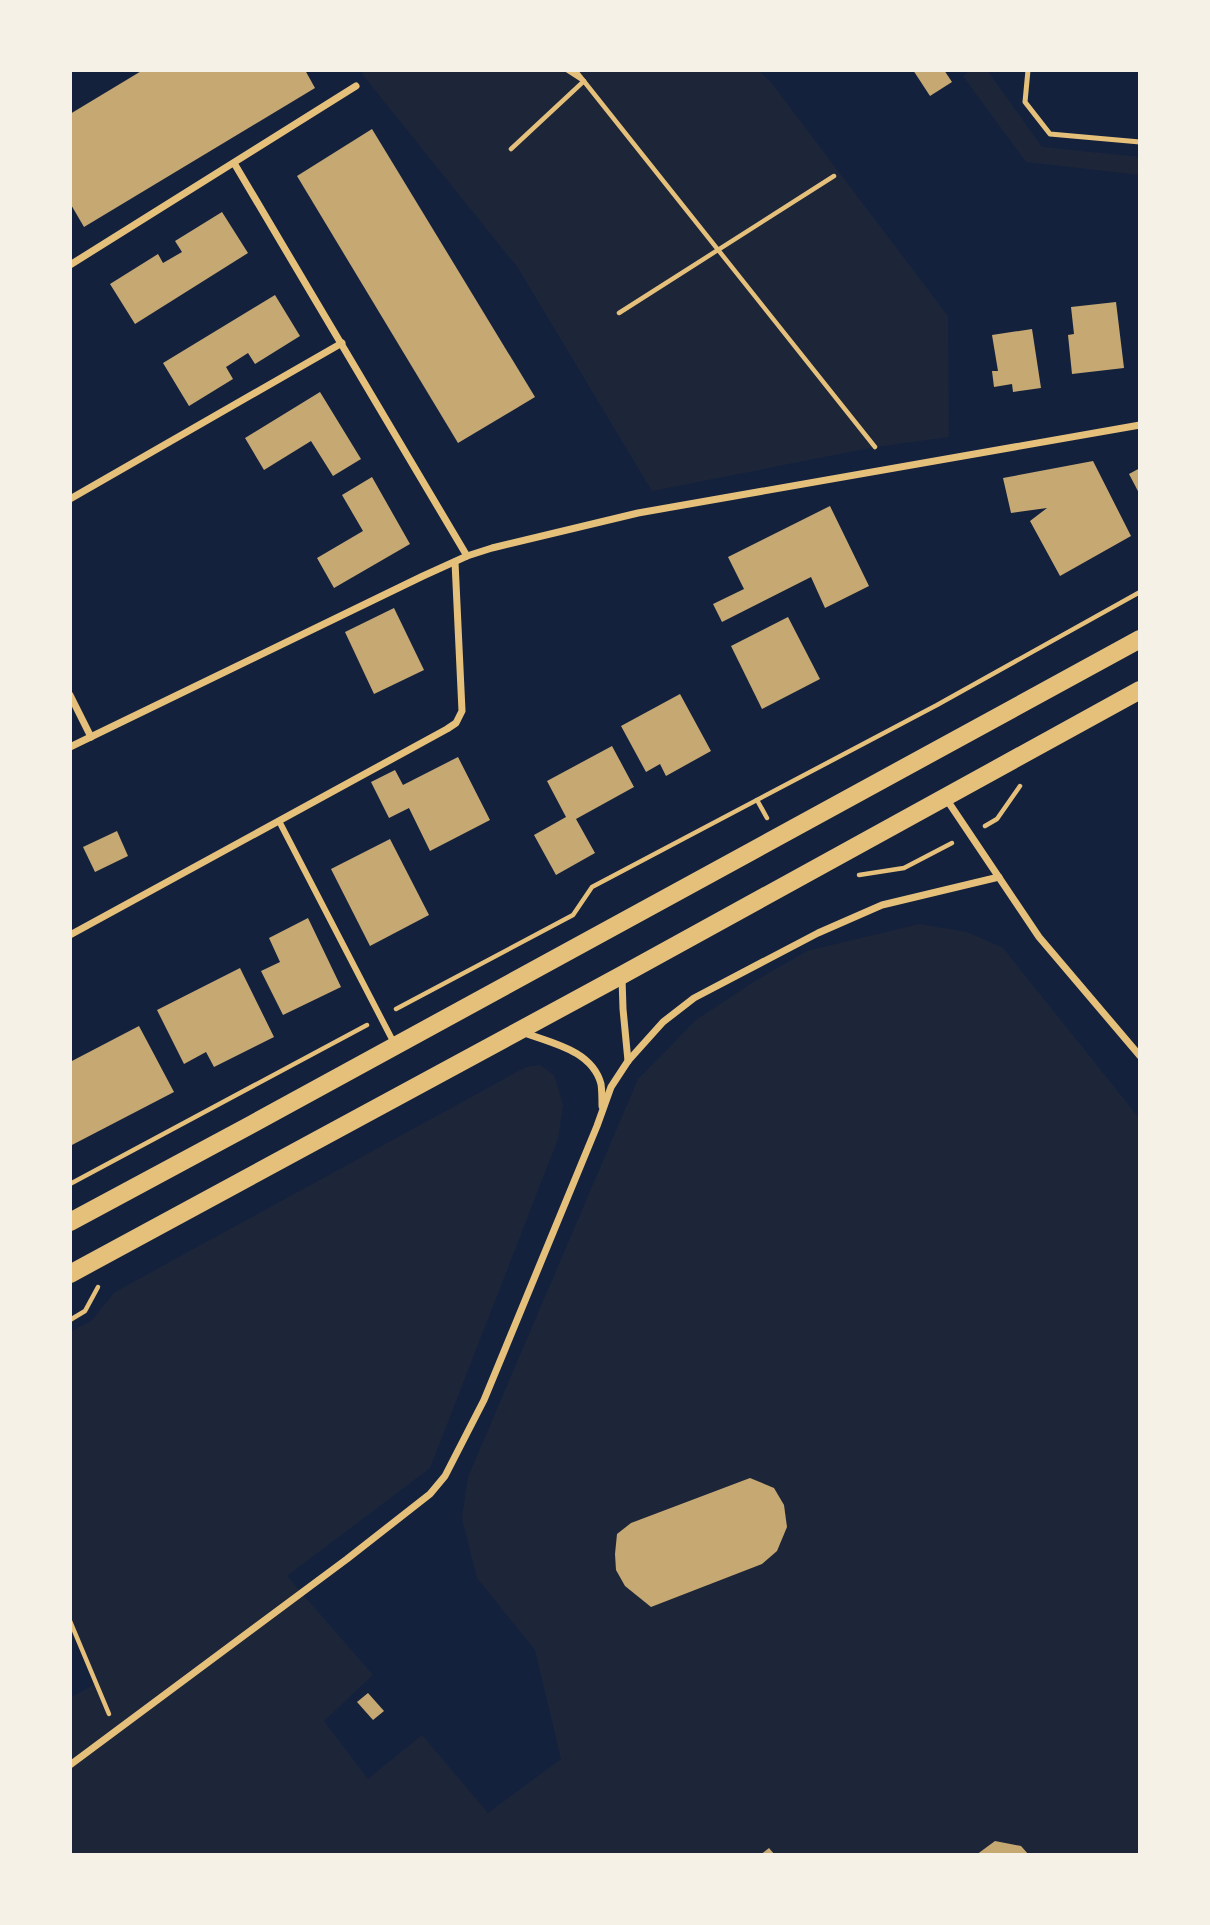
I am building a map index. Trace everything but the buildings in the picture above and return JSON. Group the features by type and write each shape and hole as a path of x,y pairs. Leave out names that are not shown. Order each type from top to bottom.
{"main road":[{"path":"70,1222 790,834 1140,639"},
{"path":"70,1274 1140,690"}],"street":[{"path":"70,265 356,86"},
{"path":"234,163 467,556"},
{"path":"70,499 342,343"},
{"path":"70,747 454,562 492,548 638,513 1140,425"},
{"path":"70,935 456,723 462,711 454,562"},
{"path":"70,695 91,737"},
{"path":"945,797 1039,937 1140,1056"},
{"path":"279,821 396,1047"},
{"path":"70,1765 347,1559 429,1494 445,1476 484,1400 611,1087 628,1061 663,1022 694,998 818,933 882,905 999,877"},
{"path":"622,975 628,1061"},
{"path":"518,1031 569,1049 584,1058 596,1072 601,1085 603,1110"}],"lane":[{"path":"1027,70 1025,102 1050,134 1140,142"}],"path":[{"path":"567,70 584,81"},
{"path":"575,70 875,447"},
{"path":"510,149 584,81"},
{"path":"619,313 834,177"},
{"path":"70,1184 573,915 592,887 937,705 1140,592"},
{"path":"70,1621 116,1731"}],"shaded area":[{"path":"366,70 758,70 770,81 948,316 949,437 875,447 652,491 518,268 362,74"},
{"path":"971,70 987,70 1042,147 1140,157 1140,175 1026,162 963,76"},
{"path":"919,924 967,932 1003,948 1140,1119 1140,1855 70,1855 70,1698 97,1683 70,1629 70,1332 91,1321 115,1292 526,1067 540,1065 554,1075 563,1105 558,1139 430,1468 287,1576 373,1675 324,1721 368,1779 422,1735 488,1813 561,1759 535,1650 477,1578 462,1518 468,1477 638,1079 696,1020 807,951"}]}
